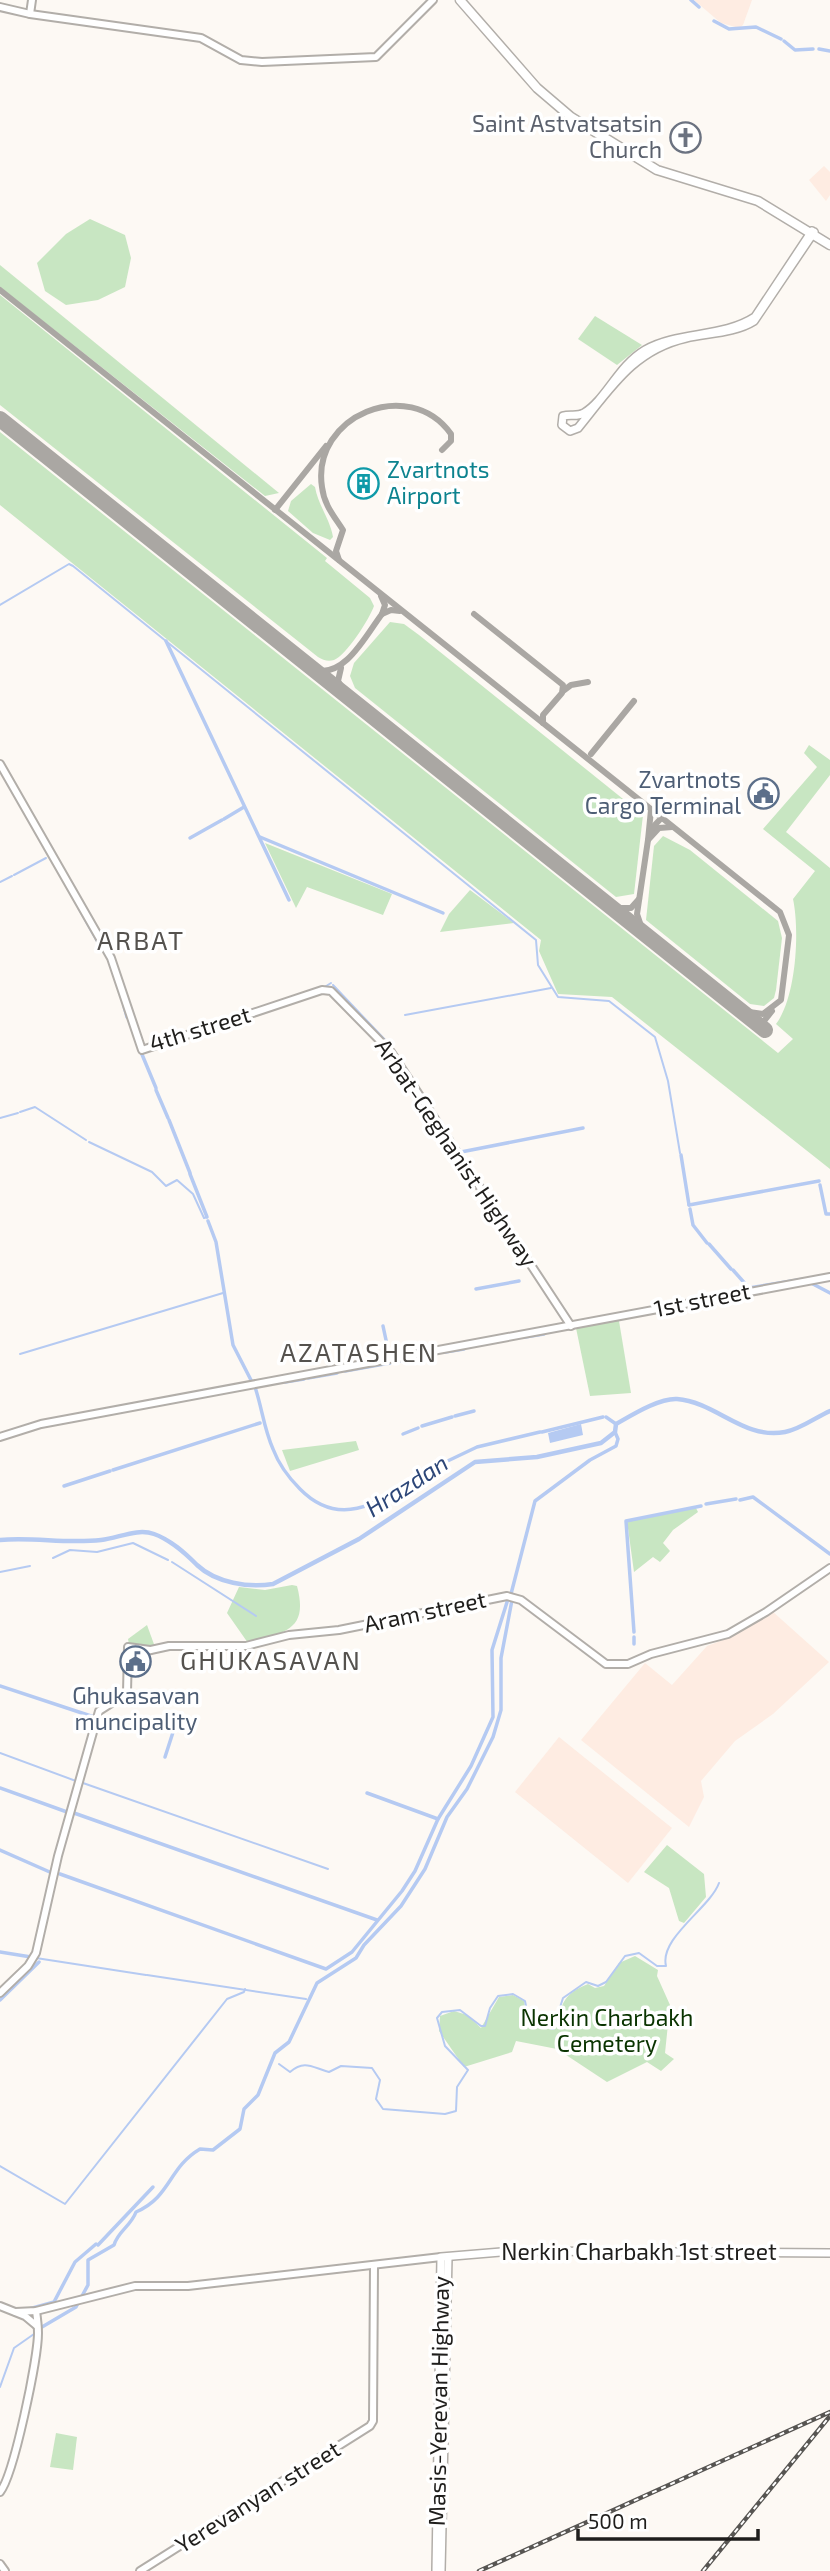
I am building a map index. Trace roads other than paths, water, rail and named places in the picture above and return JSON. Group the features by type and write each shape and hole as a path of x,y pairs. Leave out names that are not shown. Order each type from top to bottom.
{"highway":[{"path":"460,0 541,89 571,117 646,165 758,201 830,244"},
{"path":"466,0 541,89"}],"main road":[{"path":"30,14 32,0"},
{"path":"0,7 30,14 201,38 241,60 262,62 318,58 363,60 382,52 433,0"},
{"path":"813,234 754,321 741,327 671,341 649,351 621,374 578,428 570,431 562,425 561,418 586,412 626,365 650,347 679,337 740,324 755,317 813,234"},
{"path":"571,415 577,421 578,428"},
{"name":"4th street","path":"0,764 111,958 142,1050 328,990"},
{"name":"Arbat-Geghanist Highway","path":"328,990 391,1052 573,1325"},
{"name":"1st street","path":"0,1437 41,1424 830,1277"},
{"name":"Aram street","path":"128,1655 189,1645 246,1646 282,1636 339,1630 501,1596 514,1597 606,1664 619,1666 651,1654 728,1634 766,1612 830,1568"},
{"name":"Aram street","path":"0,1993 28,1966 36,1953 78,1782 99,1711 127,1693 128,1647 150,1650"},
{"name":"Nerkin Charbakh 1st street","path":"445,2257 514,2251 830,2253"},
{"path":"16,2312 36,2311 135,2286 188,2286 445,2257"},
{"name":"Masis-Yerevan Highway","path":"436,2571 445,2257"},
{"name":"Masis-Yerevan Highway","path":"441,2571 445,2257"},
{"name":"Yerevanyan street","path":"140,2571 367,2429 373,2421 374,2266"},
{"path":"0,2306 16,2312 38,2328"},
{"path":"0,2492 11,2468 38,2328 36,2311"},
{"path":"0,2564 5,2571"}],"water":[{"path":"581,1424 583,1435 550,1443 548,1433"}],"waterway":[{"path":"691,0 699,7"},
{"path":"714,21 729,29 756,27 781,39"},
{"path":"784,41 795,50 813,49"},
{"path":"819,49 830,51"},
{"path":"0,605 69,564 73,566 536,940 538,965 558,997 609,1001 655,1037 668,1081 680,1153"},
{"path":"166,641 289,900"},
{"path":"224,819 244,807"},
{"path":"190,838 222,820"},
{"path":"260,837 443,913"},
{"path":"14,875 46,858"},
{"path":"0,882 12,876"},
{"path":"79,908 98,942"},
{"path":"323,988 331,983"},
{"path":"333,985 389,1044"},
{"path":"405,1015 551,988"},
{"path":"124,1006 127,1017"},
{"path":"141,1052 156,1088"},
{"path":"156,1090 168,1118"},
{"path":"20,1112 35,1107 86,1140"},
{"path":"0,1118 18,1113"},
{"path":"169,1120 190,1173"},
{"path":"461,1152 583,1128"},
{"path":"89,1142 152,1172 166,1186 177,1180 193,1194 204,1218 207,1217"},
{"path":"681,1155 689,1205"},
{"path":"190,1174 207,1217"},
{"path":"689,1205 819,1181"},
{"path":"820,1185 826,1214 830,1214"},
{"path":"690,1209 693,1225 707,1243"},
{"path":"208,1221 216,1242 233,1345 253,1384"},
{"path":"709,1244 731,1269"},
{"path":"733,1270 749,1288 804,1279"},
{"path":"476,1289 519,1281"},
{"path":"811,1283 830,1293"},
{"path":"20,1354 223,1293"},
{"path":"383,1326 389,1354"},
{"path":"525,1337 544,1334"},
{"path":"445,1352 464,1349"},
{"path":"395,1362 421,1356"},
{"path":"345,1371 390,1363"},
{"path":"308,1378 337,1373"},
{"path":"285,1382 304,1379"},
{"path":"255,1387 267,1434 278,1460 300,1489 317,1502 334,1509 367,1506 433,1468"},
{"path":"238,1390 251,1388"},
{"name":"Hrazdan","path":"0,1540 88,1541 148,1532 172,1543 205,1571 223,1580 254,1585 273,1584 359,1539 475,1462 537,1457 601,1443 615,1432 616,1424 662,1401 677,1399 691,1402 743,1426 770,1433 785,1432 803,1426 830,1411"},
{"path":"455,1416 474,1411"},
{"path":"422,1426 452,1417"},
{"path":"542,1432 603,1417"},
{"path":"606,1417 616,1424"},
{"path":"113,1470 260,1423"},
{"path":"403,1434 418,1428"},
{"path":"435,1467 477,1447 540,1432"},
{"path":"511,1594 535,1501 590,1460 616,1446 618,1439 615,1432"},
{"path":"64,1486 110,1471"},
{"path":"740,1500 753,1497 830,1554"},
{"path":"706,1504 736,1499"},
{"path":"634,1632 626,1521 701,1506"},
{"path":"53,1558 70,1550 97,1552 133,1543 168,1560"},
{"path":"172,1562 256,1616"},
{"path":"0,1572 30,1566"},
{"path":"60,1874 326,1969 352,1952 402,1891 415,1871 438,1819 471,1766 493,1717 492,1650 508,1599"},
{"path":"42,2327 76,2307 88,2285 88,2260 114,2245 136,2212 156,2198 181,2165 200,2149 213,2150 240,2129 244,2109 258,2095 275,2053 289,2042 317,1983 356,1958 364,1945 401,1906 425,1869 447,1817 467,1789 493,1737 501,1710 501,1658 512,1600"},
{"path":"382,1625 413,1618"},
{"path":"634,1637 634,1644"},
{"path":"0,1686 94,1717"},
{"path":"165,1757 176,1723"},
{"path":"0,1753 76,1781"},
{"path":"83,1783 328,1869"},
{"path":"0,1788 67,1812 67,1815"},
{"path":"367,1793 438,1819"},
{"path":"74,1813 377,1920"},
{"path":"0,1850 52,1873"},
{"path":"279,2064 290,2072 305,2065 329,2072 341,2066 372,2068 380,2080 376,2099 383,2109 445,2114 456,2111 457,2087 468,2070 445,2046 437,2018 442,2012 460,2010 481,2026 485,2026 490,2008 498,1996 513,1994 525,2001 529,2021 553,2029 563,1998 586,1982 598,1986 606,1982 625,1956 639,1953 657,1966 666,1966 666,1955 677,1934 706,1903 719,1883"},
{"path":"0,1952 31,1957"},
{"path":"36,1958 146,1975"},
{"path":"0,2000 39,1962"},
{"path":"147,1975 306,1999"},
{"path":"0,2166 65,2204 227,1999 244,1992 245,1989"},
{"path":"98,2245 153,2187"},
{"path":"29,2309 54,2302 75,2262 96,2244"},
{"path":"0,2387 14,2348 34,2334"}],"railway":[{"path":"479,2571 830,2412"},
{"path":"703,2571 830,2416"}],"place":[{"name":"Saint Astvatsatsin Church","path":"685,137"},
{"name":"Zvartnots Airport","path":"364,483"},
{"name":"Zvartnots Cargo Terminal","path":"764,793"},
{"name":"Ghukasavan muncipality","path":"136,1662"}],"district":[{"name":"ARBAT","path":"141,941"},
{"name":"AZATASHEN","path":"359,1353"},
{"name":"GHUKASAVAN","path":"271,1661"}],"park label":[{"name":"Nerkin Charbakh Cemetery","path":"607,2031"}]}
